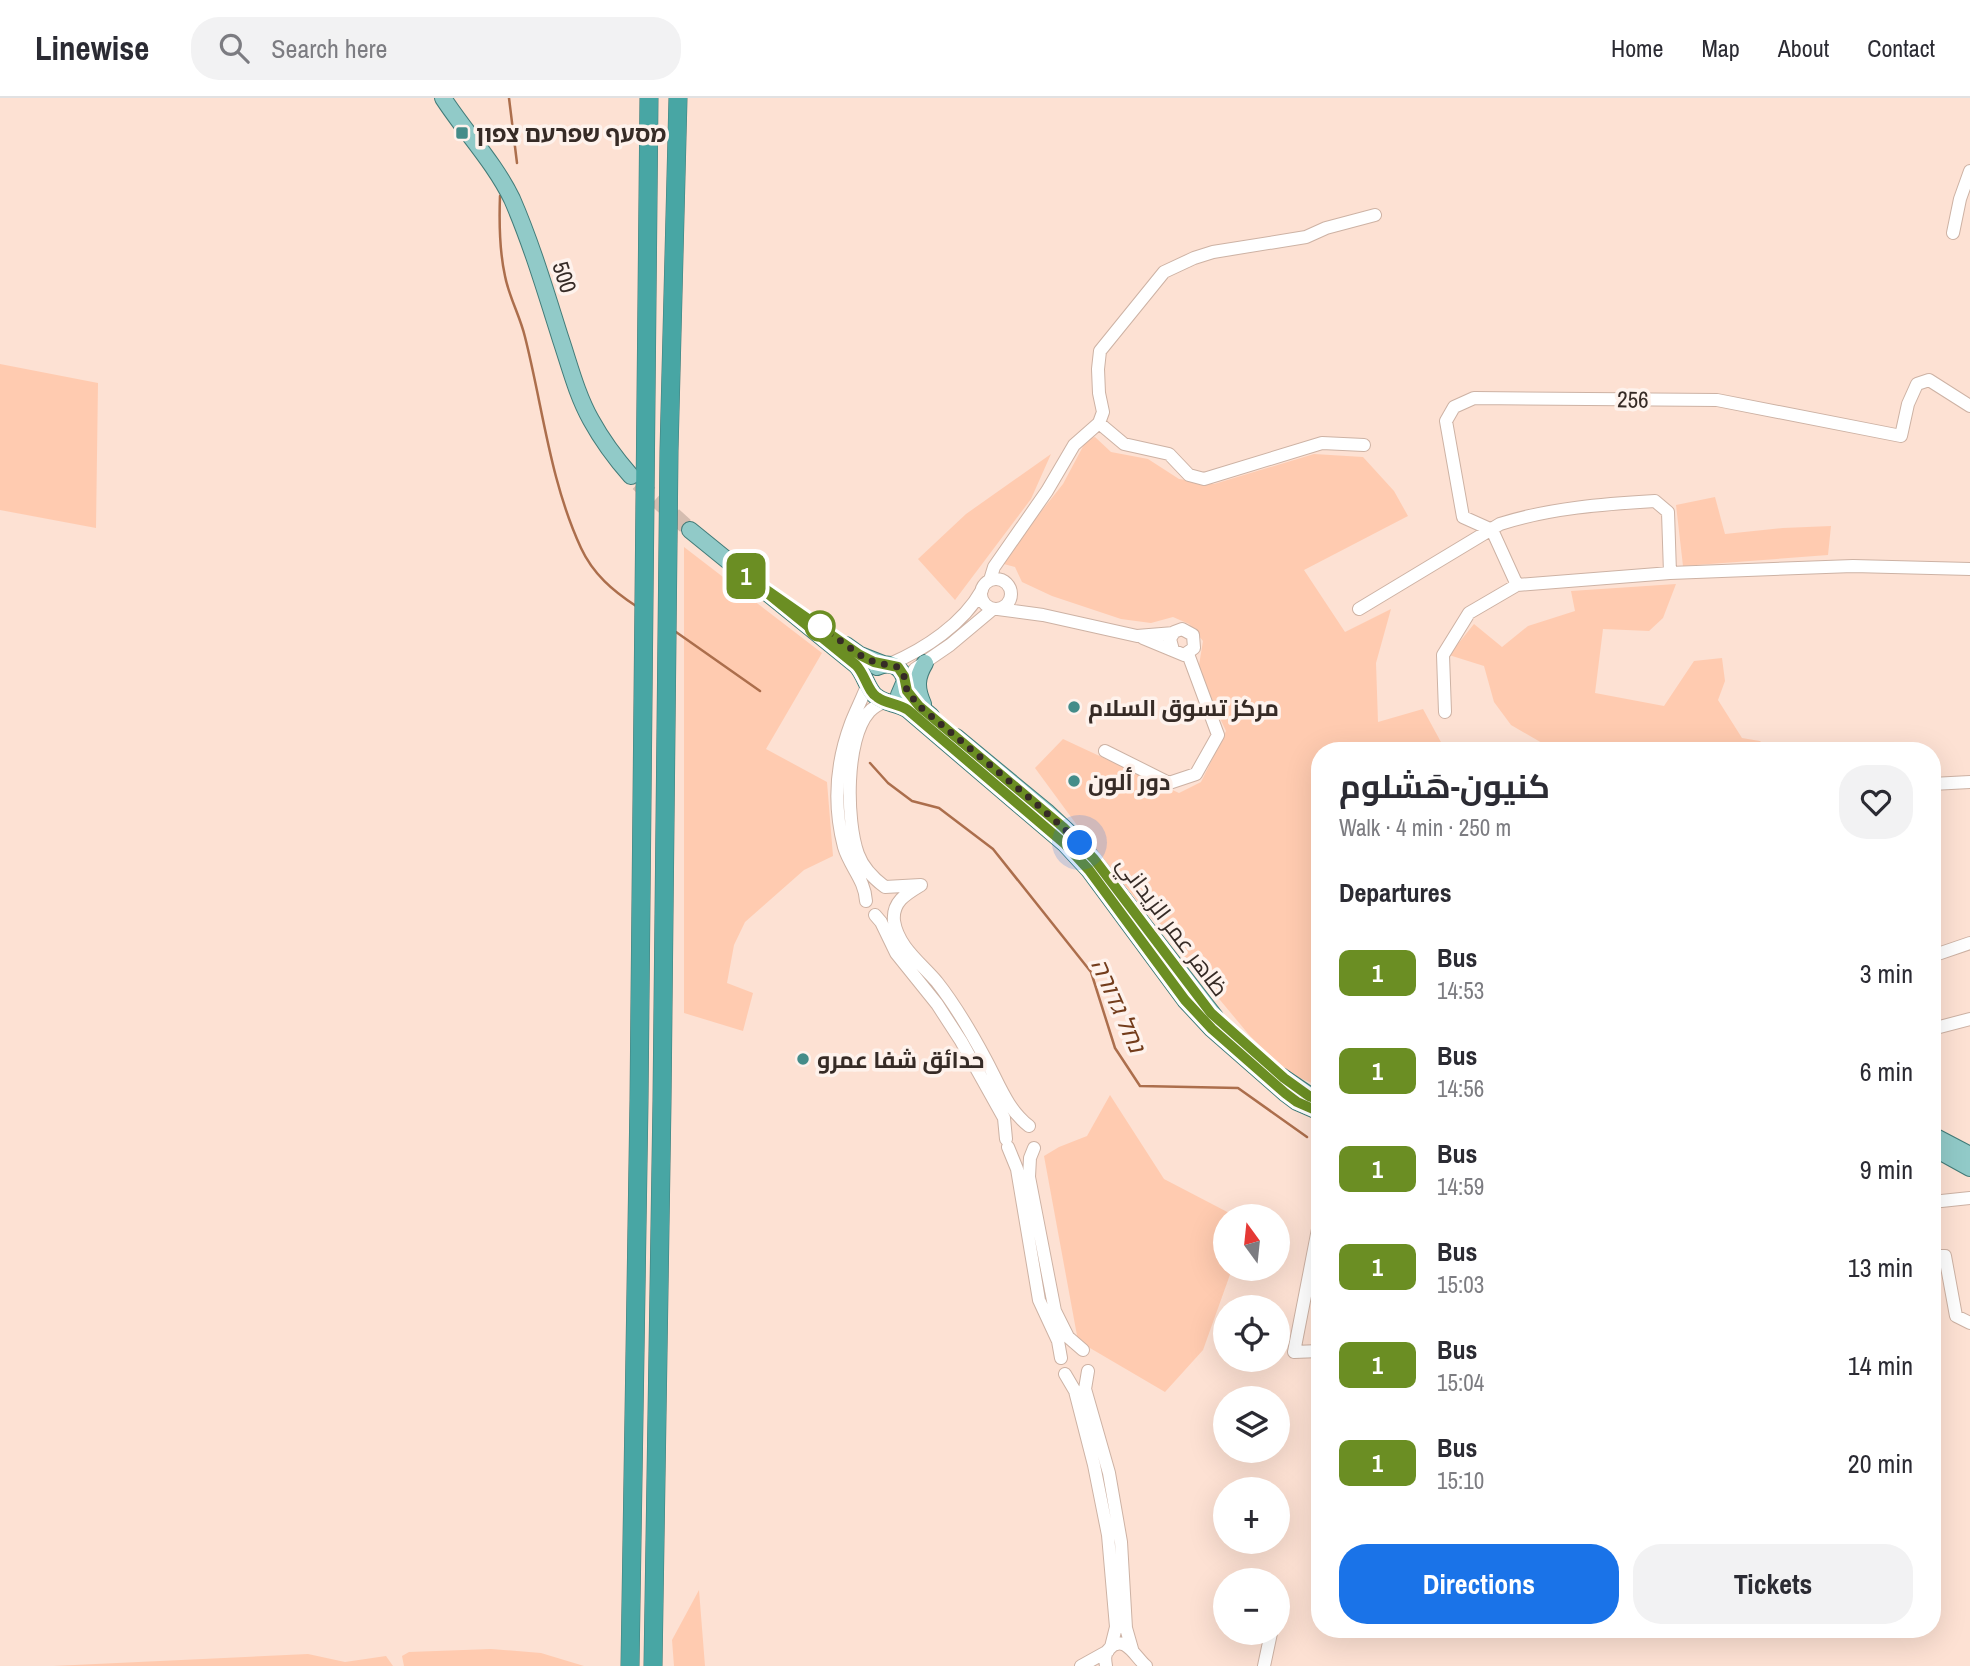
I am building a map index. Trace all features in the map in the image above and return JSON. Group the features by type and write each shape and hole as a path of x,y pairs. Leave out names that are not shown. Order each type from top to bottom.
{"highway":[{"path":"630,1666 640,1060 649,98"},
{"path":"653,1666 669,450 678,98"}],"main road":[{"name":"500","path":"443,98 498,173 511,198 531,246 583,403 607,444 631,477"},
{"path":"690,530 745,575 856,665 876,697 888,700 899,696 905,684 902,671 860,655 745,575"},
{"path":"925,663 920,671 917,687 927,713"},
{"path":"868,683 875,668 887,664"},
{"name":"ظاهر عمر الزيداني","path":"905,684 913,699 927,713 1040,806 1080,843 1220,1023 1284,1078 1311,1097"},
{"name":"ظاهر عمر الزيداني","path":"888,700 908,710 1065,844 1089,870 1179,991 1212,1029 1285,1093 1311,1108"},
{"path":"1941,1140 1970,1155"},
{"path":"1941,1152 1970,1168"}],"street":[{"path":"1953,233 1960,199 1970,171"},
{"path":"887,664 914,653 947,629 970,607 986,585 994,567 1047,491 1074,445 1098,423 1103,412 1099,393 1100,351 1164,272 1213,252 1306,237 1326,228 1375,215"},
{"name":"256","path":"1492,530 1463,517 1446,421 1454,407 1474,398 1717,400 1901,436 1908,404 1917,384 1929,380 1970,406"},
{"path":"1098,423 1124,444 1169,454 1189,475 1204,479 1322,443 1364,445"},
{"path":"1359,609 1500,524 1523,517 1609,504 1655,501 1668,512 1670,573"},
{"path":"1492,530 1517,585"},
{"path":"1445,712 1443,654 1469,613 1517,585 1670,573 1853,566 1970,569"},
{"path":"905,684 911,673 995,609 1009,603 1010,589 1004,582 1000,579 986,585"},
{"path":"986,585 983,602 995,609 1044,615 1137,636 1180,654 1188,654 1194,648 1193,635 1182,629 1174,633 1137,636"},
{"path":"1011,594 1024,605 1044,615"},
{"path":"1172,650 1170,639 1174,633"},
{"path":"1105,751 1169,783 1196,774 1218,735 1188,654"},
{"path":"868,683 846,737 837,783 842,837 847,856 864,885 869,909 881,922 896,953 937,1004 961,1041 1004,1118 1007,1143 1017,1169 1039,1300 1059,1344 1061,1367 1073,1385 1106,1524 1116,1627 1105,1660 1106,1666"},
{"path":"888,700 869,712 860,729 849,784 850,814 858,855 871,875 893,892 896,906 895,925 903,944 951,1000 975,1039 1013,1113 1035,1134 1028,1177 1055,1311 1068,1337 1090,1358 1085,1389 1110,1473 1121,1542 1126,1628 1132,1649"},
{"path":"1941,784 1970,782"},
{"path":"866,901 872,890 921,885 904,896 888,915 874,915"},
{"path":"1941,953 1970,943"},
{"path":"1941,1027 1970,1019"},
{"path":"1029,1126 1015,1125 1008,1131 1007,1143 1014,1152 1023,1154 1034,1147"},
{"path":"1941,1201 1970,1198"},
{"path":"1941,1256 1945,1256 1956,1316 1970,1323"},
{"path":"1311,1264 1294,1352 1311,1351"},
{"path":"1061,1358 1069,1349 1083,1350"},
{"path":"1065,1374 1077,1378 1088,1371"},
{"path":"1081,1666 1109,1649 1124,1644 1146,1665"},
{"path":"1264,1666 1268,1645"}],"shaded area":[{"path":"0,364 98,383 96,528 0,510"},
{"path":"1095,437 1111,452 1148,459 1179,479 1214,484 1314,454 1363,457 1394,491 1408,516 1304,570 1345,632 1391,609 1376,663 1378,722 1423,709 1441,742 1311,742 1311,1083 1290,1074 1250,1036 1096,851 1035,768 1063,739 1179,793 1201,782 1226,731 1198,671 1203,641 1189,624 1173,617 1151,623 1121,619 1052,596 1022,582 1015,567 1000,563 1063,484 1087,439"},
{"path":"1051,454 1031,499 955,600 918,559 966,514"},
{"path":"1715,497 1725,534 1831,526 1828,555 1683,566 1676,505"},
{"path":"684,547 822,653 766,749 827,782 833,856 804,870 745,922 734,945 727,983 753,993 743,1031 684,1013"},
{"path":"1676,584 1663,618 1649,631 1603,629 1595,693 1664,706 1694,661 1722,658 1725,681 1718,700 1742,738 1761,742 1540,742 1511,725 1494,702 1484,666 1449,655 1474,624 1502,647 1528,626 1575,611 1571,591"},
{"path":"1110,1095 1164,1179 1213,1205 1213,1281 1228,1281 1223,1295 1213,1295 1213,1322 1203,1350 1165,1392 1078,1341 1044,1156 1087,1136"},
{"path":"699,1590 705,1666 674,1666 672,1640"},
{"path":"491,1649 541,1653 584,1666 404,1666 402,1656 409,1652"},
{"path":"308,1654 345,1662 386,1656 393,1666 53,1666"}],"waterway":[{"path":"509,98 517,163"},
{"path":"500,196 500,236 505,276 525,337 554,471 570,523 591,566 612,588 636,606"},
{"path":"676,632 760,691"},
{"name":"נחל גדורה","path":"870,763 888,783 912,801 939,808 993,849 1091,972 1115,1048 1140,1086 1238,1088 1307,1137"}],"tunnel":[{"path":"638,483 690,530"}],"bus line":[{"name":"1","path":"1311,1097 1284,1078 1220,1023 1080,843 919,706 907,691 904,676 898,667 874,662 860,655 745,575 856,665 876,697 895,702 908,710 1065,844 1089,870 1185,1000 1242,1056 1285,1093 1311,1109"}],"place":[{"name":"מסעף שפרעם צפון","path":"462,133"},
{"name":"مركز تسوق السلام","path":"1074,707"},
{"name":"دور ألون","path":"1074,781"},
{"name":"حدائق شفا عمرو","path":"803,1059"}],"route":[{"path":"820,626 860,655 874,662 898,667 904,676 907,691 919,706 1080,843"}]}
